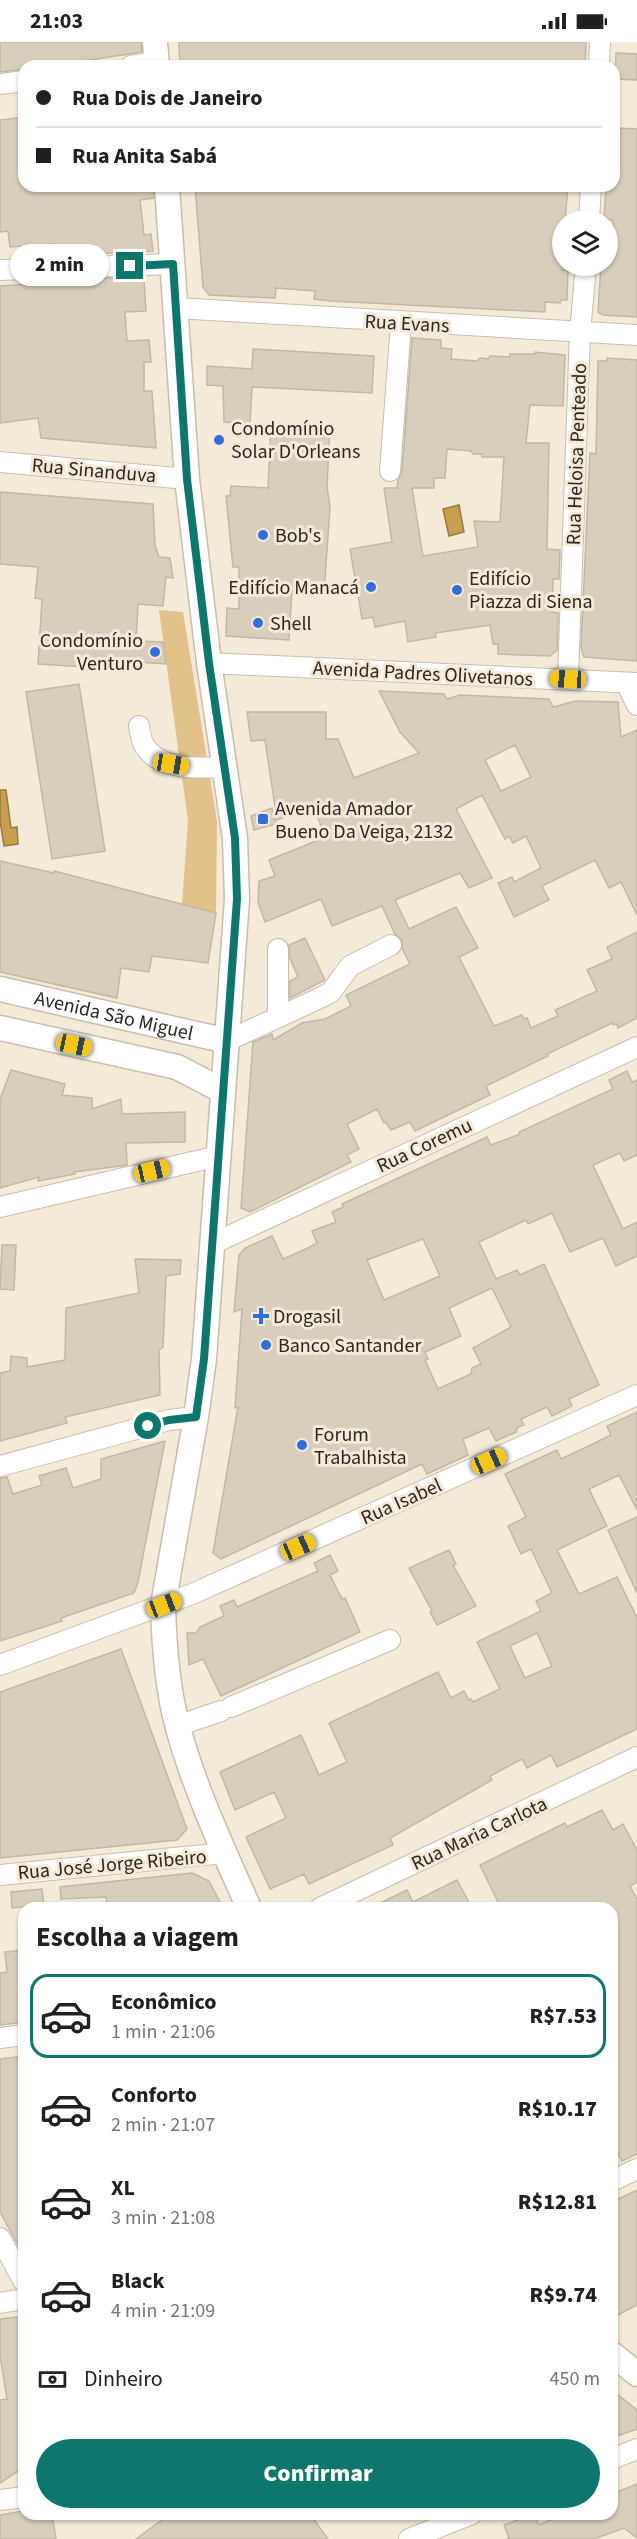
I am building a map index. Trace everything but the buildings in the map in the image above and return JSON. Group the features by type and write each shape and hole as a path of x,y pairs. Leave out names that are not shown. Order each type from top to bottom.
{"main road":[{"path":"167,192 187,479 209,663 235,838 237,899 204,1359 164,1605 169,1685 177,1726 187,1759 246,1902"},
{"name":"Avenida São Miguel","path":"0,990 226,1050"},
{"name":"Avenida São Miguel","path":"0,1028 177,1067 223,1091"},
{"name":"Avenida São Miguel","path":"177,1067 226,1050"},
{"path":"618,2359 637,2374"}],"street":[{"path":"598,60 600,42"},
{"path":"0,84 18,82"},
{"path":"590,210 591,192"},
{"path":"0,270 173,264"},
{"name":"Rua Heloisa Penteado","path":"568,679 580,332 585,276"},
{"name":"Rua Evans","path":"176,309 637,335"},
{"path":"390,471 400,323"},
{"name":"Rua Sinanduva","path":"0,462 187,479"},
{"name":"Avenida Padres Olivetanos","path":"209,663 632,683"},
{"path":"632,683 637,705"},
{"path":"139,726 144,745 158,758 171,764 200,768 224,767"},
{"path":"226,1050 278,1017 332,992 350,966 391,945"},
{"path":"278,949 278,1017"},
{"name":"Rua Coremu","path":"212,1244 637,1047"},
{"path":"0,1207 218,1156"},
{"name":"Rua Isabel","path":"8,1663 164,1605 637,1395"},
{"path":"0,1466 169,1420 196,1417"},
{"path":"177,1726 226,1709 390,1640"},
{"path":"0,1674 8,1663"},
{"name":"Rua Maria Carlota","path":"333,1902 637,1758"},
{"name":"Rua José Jorge Ribeiro","path":"0,1875 225,1853"},
{"path":"0,2038 18,2036"},
{"path":"618,2178 637,2169"},
{"path":"0,2238 18,2271"},
{"path":"0,2302 18,2300"},
{"path":"618,2457 637,2449"},
{"path":"0,2500 18,2497"},
{"path":"409,2539 457,2520"}],"shaded area":[{"path":"459,505 464,532 449,536 443,509"},
{"path":"159,610 183,612 217,821 216,913 182,904 188,821"},
{"path":"0,790 6,790 11,828 17,827 18,844 4,846 0,821"}],"place":[{"name":"Condomínio Solar D'Orleans","path":"219,440"},
{"name":"Bob's","path":"263,535"},
{"name":"Edifício Manacá","path":"371,587"},
{"name":"Edifício Piazza di Siena","path":"457,590"},
{"name":"Shell","path":"258,623"},
{"name":"Condomínio Venturo","path":"155,652"},
{"name":"Avenida Amador Bueno Da Veiga, 2132","path":"263,819"},
{"name":"Drogasil","path":"261,1316"},
{"name":"Banco Santander","path":"266,1345"},
{"name":"Forum Trabalhista","path":"302,1445"}],"route":[{"path":"130,266 173,264 187,479 209,663 235,838 237,899 204,1359 196,1417 169,1420 148,1426"}]}
